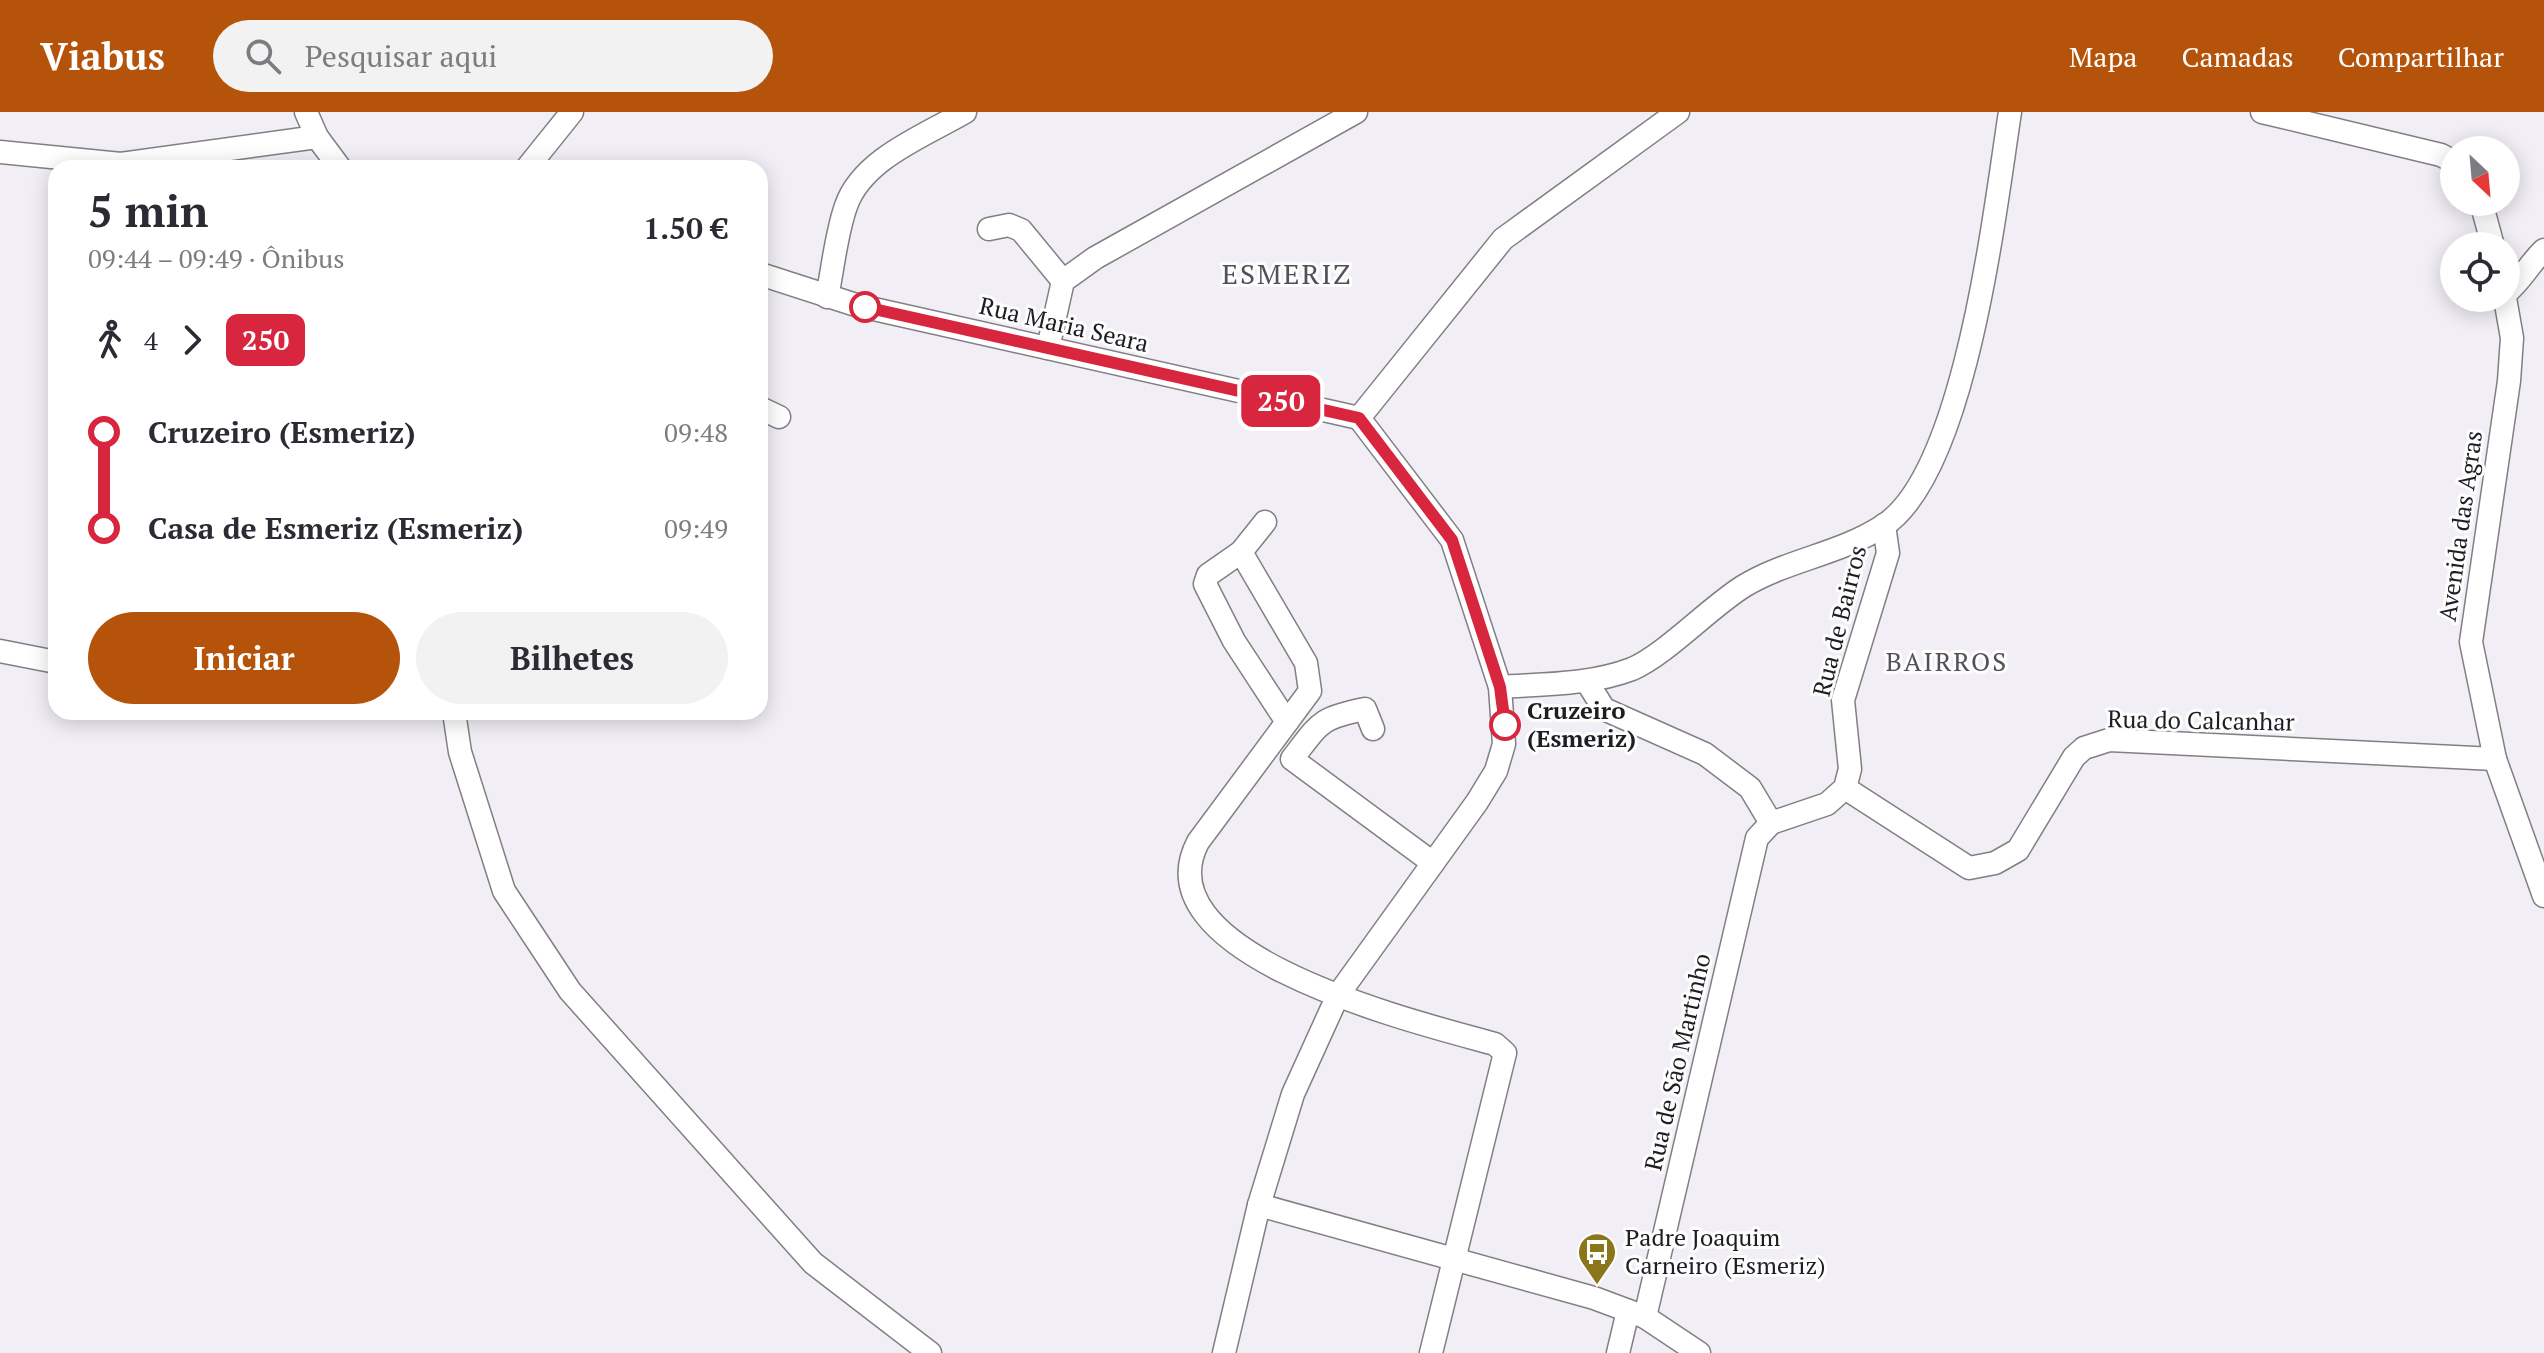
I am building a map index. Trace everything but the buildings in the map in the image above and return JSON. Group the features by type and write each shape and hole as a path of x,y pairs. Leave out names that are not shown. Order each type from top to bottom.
{"street":[{"path":"183,160 323,151 306,112"},
{"path":"533,160 572,112"},
{"path":"827,297 845,208 853,190 871,169 965,112"},
{"path":"1048,348 1063,281 1095,258 1356,112"},
{"path":"1224,1353 1259,1205 1293,1094 1338,995 1496,771 1505,725 1500,687 1452,540 1359,418 1503,239 1678,112"},
{"path":"1500,687 1587,682 1634,668 1745,585 1884,525 1915,496 1936,450 1975,334 2010,112"},
{"path":"2262,112 2440,155"},
{"path":"0,152 81,160"},
{"path":"989,229 1009,225 1021,230 1063,281"},
{"path":"2520,282 2544,250"},
{"name":"Rua Maria Seara","path":"768,277 827,297 1359,418"},
{"name":"Avenida das Agras","path":"2508,312 2512,338 2509,381 2471,642 2495,759 2544,896"},
{"path":"1265,522 1241,552 1208,575 1207,593 1287,722"},
{"name":"Rua de Bairros","path":"1845,788 1850,769 1843,700 1888,553 1884,525"},
{"path":"1241,552 1306,663 1310,691 1198,842 1187,869 1191,889 1209,920 1247,954 1395,1017 1495,1044 1505,1053 1431,1353"},
{"path":"0,651 48,660"},
{"path":"1587,682 1604,709 1705,754 1750,788 1771,823 1827,804 1845,788"},
{"path":"1373,729 1365,709 1330,716 1322,721 1292,759 1433,863"},
{"path":"455,720 460,752 504,891 570,991 813,1263 930,1353"},
{"name":"Rua do Calcanhar","path":"1845,788 1969,868 1995,863 2018,850 2074,757 2084,748 2109,740 2495,759"},
{"name":"Rua de São Martinho","path":"1618,1353 1637,1314 1757,838 1771,823"},
{"path":"1259,1205 1637,1314 1699,1353"}],"bus line":[{"name":"250","path":"865,307 1359,418 1452,540 1500,687 1505,725"}],"place":[{"name":"Cruzeiro (Esmeriz)","path":"1505,725"},
{"name":"Padre Joaquim Carneiro (Esmeriz)","path":"1597,1286"}],"district":[{"name":"ESMERIZ","path":"1287,274"},
{"name":"BAIRROS","path":"1947,662"}]}
